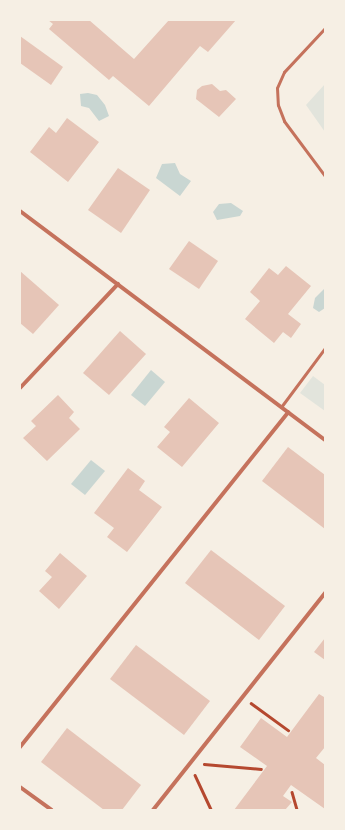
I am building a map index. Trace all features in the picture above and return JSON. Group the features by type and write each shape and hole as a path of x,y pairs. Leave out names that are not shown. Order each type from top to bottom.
{"street":[{"path":"20,211 325,440"},
{"path":"20,388 118,284"},
{"path":"20,747 288,412"},
{"path":"153,810 325,593"},
{"path":"20,787 52,810"}],"lane":[{"path":"325,28 284,72 277,88 278,105 284,121 325,176"},
{"path":"281,407 325,348"}],"path":[{"path":"242,697 288,730"},
{"path":"211,810 190,763 261,769"},
{"path":"292,792 297,810"}],"shaded area":[{"path":"325,84 325,132 306,105"},
{"path":"88,93 97,95 105,105 109,116 99,121 89,108 81,106 80,94"},
{"path":"175,163 180,174 191,181 180,196 156,178 162,164"},
{"path":"231,203 243,211 240,216 217,220 213,212 219,204"},
{"path":"325,288 325,308 319,312 313,308 315,298"},
{"path":"151,370 165,382 145,406 131,395"},
{"path":"313,376 325,385 325,411 300,393"},
{"path":"91,460 105,471 85,495 71,484"}],"building":[{"path":"48,20 89,20 134,59 169,20 236,20 208,52 200,46 149,106 113,76 109,80 49,29 53,24"},
{"path":"20,36 63,67 51,85 20,63"},
{"path":"212,84 220,91 226,90 236,99 219,117 196,99 197,90 202,86"},
{"path":"67,118 99,142 68,182 30,152 49,127 56,133"},
{"path":"118,168 150,190 121,233 88,210"},
{"path":"189,241 218,261 199,289 169,269"},
{"path":"286,266 311,286 288,314 301,324 291,338 283,332 274,343 245,319 260,301 250,292 269,268 278,275"},
{"path":"20,271 59,305 33,334 20,323"},
{"path":"120,331 146,354 109,395 83,373"},
{"path":"58,395 74,412 69,418 80,429 47,461 23,438 36,426 31,421"},
{"path":"189,398 219,423 182,467 157,447 170,432 164,427"},
{"path":"288,447 325,475 325,529 262,481"},
{"path":"128,468 145,481 139,490 162,507 127,552 107,537 114,528 94,513"},
{"path":"211,550 285,606 259,640 185,583"},
{"path":"60,553 87,576 59,609 39,591 52,577 45,571"},
{"path":"325,638 325,660 314,652"},
{"path":"136,645 210,701 184,735 110,679"},
{"path":"319,694 324,697 325,695 325,747 316,758 325,765 325,809 291,785 283,796 292,802 285,810 234,810 267,766 240,747 261,718 287,737"},
{"path":"67,728 141,785 122,810 104,810 41,762"}]}
